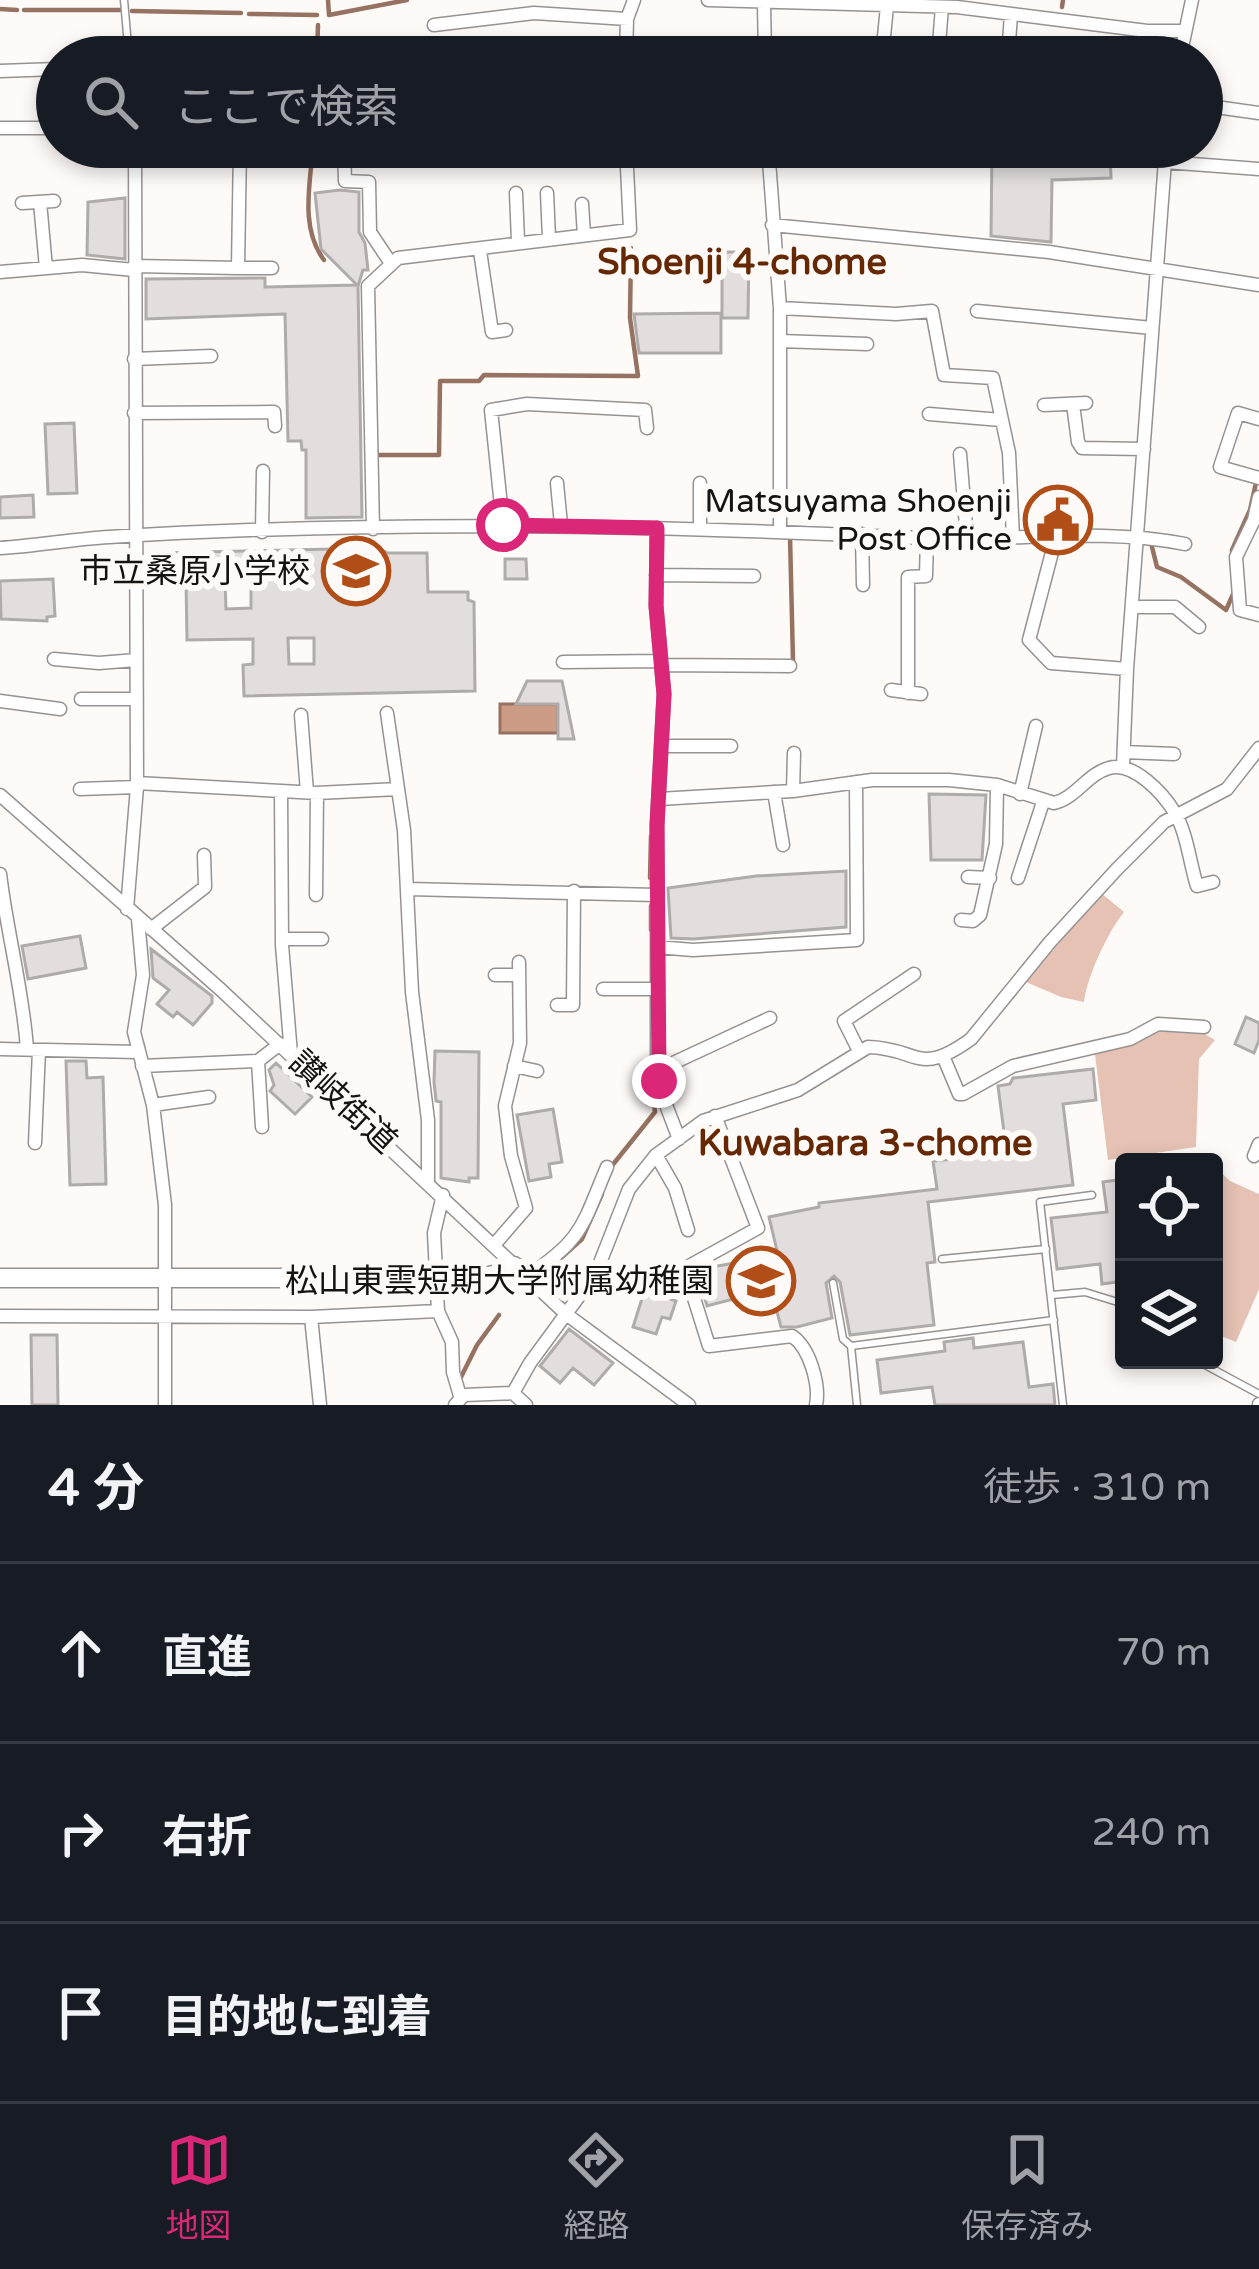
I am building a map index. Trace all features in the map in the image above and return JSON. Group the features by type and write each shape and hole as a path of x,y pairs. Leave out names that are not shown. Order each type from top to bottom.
{"street":[{"path":"626,36 634,0"},
{"path":"708,0 952,5 1148,31 1185,31"},
{"path":"1184,36 1192,0"},
{"path":"764,4 765,36"},
{"path":"944,36 952,5"},
{"path":"884,36 887,6"},
{"path":"434,25 534,14 626,20"},
{"path":"1009,36 1011,14"},
{"path":"0,70 36,69"},
{"path":"1249,91 1252,112"},
{"path":"0,128 36,128"},
{"path":"1223,166 1259,169"},
{"path":"135,168 137,785 133,914 143,975 134,1032 153,1105 165,1205 165,1405"},
{"path":"238,268 240,168"},
{"path":"345,168 345,181 369,182 370,232 389,262"},
{"path":"373,529 368,286 389,262 441,251 630,230 627,168"},
{"path":"769,168 780,308 780,529"},
{"path":"1164,168 1126,669 1124,759 1175,813 1197,886 1213,882"},
{"path":"547,193 548,238"},
{"path":"516,194 518,242"},
{"path":"22,202 47,202 46,268"},
{"path":"582,204 584,235"},
{"path":"772,226 1048,252 1259,285"},
{"path":"480,250 492,332 506,330"},
{"path":"0,272 82,265 272,268"},
{"path":"780,308 896,314 932,311 944,375 993,378 1009,453 1013,537"},
{"path":"977,311 1152,328"},
{"path":"780,341 868,344"},
{"path":"134,359 211,356"},
{"path":"1044,405 1080,403 1078,442 1082,448 1144,449"},
{"path":"503,525 490,410 527,404 645,410 647,428"},
{"path":"134,413 274,412 275,426"},
{"path":"1259,419 1238,413 1220,467 1259,478"},
{"path":"942,432 936,415 1001,421"},
{"path":"960,454 967,538"},
{"path":"262,532 263,471"},
{"path":"557,483 561,525"},
{"path":"700,483 700,528"},
{"path":"1259,497 1236,557 1240,610 1259,615"},
{"path":"0,548 135,536 503,525 780,529 927,538 1138,537 1185,544"},
{"path":"657,528 662,746 658,1070 679,1139"},
{"path":"862,534 863,585"},
{"path":"1056,537 1029,640 1051,663 1126,669"},
{"path":"891,690 914,693 908,577 926,576 927,538"},
{"path":"656,575 754,576"},
{"path":"1132,608 1175,607 1199,627"},
{"path":"890,631 908,631"},
{"path":"54,659 136,660"},
{"path":"563,662 790,666"},
{"path":"82,699 136,699"},
{"path":"0,701 60,709"},
{"path":"387,713 408,889 412,992 428,1120 428,1181"},
{"path":"302,715 312,793 316,896"},
{"path":"1020,794 1036,726"},
{"path":"662,746 731,746"},
{"path":"443,1195 434,1233 438,1311 452,1342 458,1401 513,1393 596,1273 629,1189 656,1155 716,1116 798,1090 859,1051 877,1046 924,1061 971,1040 1050,942 1175,813 1227,789 1259,748"},
{"path":"793,791 794,753"},
{"path":"658,799 856,782 949,780 997,785 1042,802 1063,801 1098,772 1124,759 1174,754"},
{"path":"657,947 692,950 856,940 856,782"},
{"path":"80,789 137,785 312,793 398,789"},
{"path":"961,920 974,921 980,916 998,824 997,785"},
{"path":"0,1049 258,1061 286,1049 281,791"},
{"path":"774,792 783,845"},
{"path":"0,818 5,800"},
{"name":"讃岐街道","path":"5,800 286,1049 566,1314 689,1405"},
{"path":"1018,878 1042,802"},
{"path":"151,929 205,887 204,855"},
{"path":"0,874 4,940 33,1050 35,1143"},
{"path":"968,877 990,878"},
{"path":"408,889 657,895"},
{"path":"557,1005 573,1005 574,891"},
{"path":"282,940 322,939"},
{"path":"494,1245 526,1208 511,1156 505,1106 520,1043 519,969 495,975"},
{"path":"859,1051 844,1021 914,974"},
{"path":"603,988 657,989"},
{"path":"658,1070 770,1018"},
{"path":"943,1056 958,1094 963,1094 1012,1066 1130,1039 1158,1024 1204,1027"},
{"path":"79,1051 80,1032"},
{"path":"258,1061 262,1127"},
{"path":"514,1066 537,1071"},
{"path":"153,1105 209,1097"},
{"path":"716,1116 758,1228 689,1266 688,1280 709,1346 792,1336 802,1342 819,1391 816,1405"},
{"path":"656,1155 675,1188 688,1229"},
{"path":"0,1278 479,1278 520,1271 574,1242 607,1167"},
{"path":"0,1316 311,1317 438,1311"},
{"path":"311,1317 320,1405"},
{"path":"513,1393 526,1405"}],"lane":[{"path":"124,0 127,36"},
{"path":"1063,1405 1040,1202 1092,1195"},
{"path":"942,1259 1046,1249"},
{"path":"833,1283 843,1339 851,1346 857,1405"},
{"path":"1052,1294 1085,1292 1115,1301"},
{"path":"851,1346 1054,1320"},
{"path":"1213,1369 1259,1394"}],"shaded area":[{"path":"500,704 558,704 558,733 500,733"},
{"path":"1101,893 1124,912 1099,955 1084,1002 1026,982"},
{"path":"1160,1030 1203,1033 1215,1040 1199,1059 1196,1147 1115,1153 1115,1159 1108,1160 1095,1054 1133,1044"},
{"path":"1223,1174 1259,1194 1259,1289 1236,1342 1223,1337"}],"building":[{"path":"992,168 1111,168 1111,178 1052,180 1051,242 991,236"},
{"path":"359,192 359,232 368,270 363,270 358,286 362,517 306,518 306,450 301,441 288,441 285,314 146,319 146,279 265,278 265,287 357,285 321,249 315,193"},
{"path":"125,198 125,259 87,255 88,202"},
{"path":"722,252 749,252 748,318 722,318"},
{"path":"721,313 721,353 639,353 634,314"},
{"path":"74,423 77,493 48,494 45,424"},
{"path":"33,495 34,517 0,518 0,497"},
{"path":"377,548 388,553 427,553 428,592 468,592 468,600 474,602 475,691 244,696 243,665 253,664 253,639 187,640 186,580 162,581 161,553","holes":["251,579 251,608 226,609 225,580","288,638 314,638 314,664 289,664"]},
{"path":"505,559 526,559 527,579 505,579"},
{"path":"53,579 55,616 47,621 1,619 0,581"},
{"path":"527,681 562,681 574,739 558,739 558,704 516,704"},
{"path":"929,794 986,795 982,860 931,860"},
{"path":"846,871 846,927 671,938 668,888"},
{"path":"80,936 86,968 28,979 22,946"},
{"path":"151,949 212,996 212,1003 193,1025 157,1004 169,990 153,978"},
{"path":"1246,1017 1259,1023 1254,1053 1235,1044"},
{"path":"435,1051 479,1052 478,1178 469,1178 469,1182 441,1178"},
{"path":"66,1061 86,1061 87,1078 103,1077 106,1184 70,1185"},
{"path":"276,1063 312,1097 295,1114 270,1091 274,1085 269,1070"},
{"path":"1093,1069 1096,1100 1063,1104 1073,1185 928,1202 935,1262 927,1263 934,1325 850,1335 840,1282 834,1276 826,1283 832,1318 797,1327 781,1327 771,1289 707,1306 699,1278 708,1274 707,1268 778,1255 769,1217 819,1207 819,1203 937,1189 933,1161 946,1160 943,1140 1004,1132 998,1086 1010,1084 1013,1078"},
{"path":"553,1109 562,1162 549,1164 551,1177 529,1181 517,1115"},
{"path":"1115,1180 1115,1282 1102,1284 1100,1264 1057,1269 1051,1218 1107,1212 1103,1182"},
{"path":"650,1273 674,1280 668,1298 676,1301 670,1319 662,1317 656,1334 633,1327"},
{"path":"569,1329 613,1363 594,1385 573,1368 560,1383 540,1366"},
{"path":"31,1335 57,1335 58,1405 32,1405"},
{"path":"973,1338 974,1348 1023,1342 1029,1387 1053,1384 1055,1405 935,1405 932,1387 881,1393 877,1360 945,1351 944,1342"}],"waterway":[{"path":"328,0 329,15 407,0"},
{"path":"1062,7 1063,0"},
{"path":"0,9 17,10"},
{"path":"24,10 120,10"},
{"path":"132,11 241,13"},
{"path":"249,14 317,15"},
{"path":"318,25 318,36"},
{"path":"311,168 309,220 324,260"},
{"path":"374,455 439,455 440,381 479,381 484,375 638,376 630,318 631,248"},
{"path":"1234,581 1232,550 1250,510 1257,478"},
{"path":"790,536 793,661"},
{"path":"1151,543 1157,567 1181,577 1226,610 1234,592"},
{"path":"650,878 651,836"},
{"path":"651,906 651,930"},
{"path":"611,1167 655,1112 652,1081"},
{"path":"539,1278 582,1239 602,1194"},
{"path":"460,1379 499,1315"}],"place":[{"name":"Matsuyama Shoenji Post Office","path":"1058,520"},
{"name":"市立桑原小学校","path":"356,571"},
{"name":"松山東雲短期大学附属幼稚園","path":"761,1281"}],"district":[{"name":"Shoenji 4-chome","path":"742,262"},
{"name":"Kuwabara 3-chome","path":"865,1143"}],"route":[{"path":"503,525 657,528 656,606 664,694 657,825 659,1081"}]}
